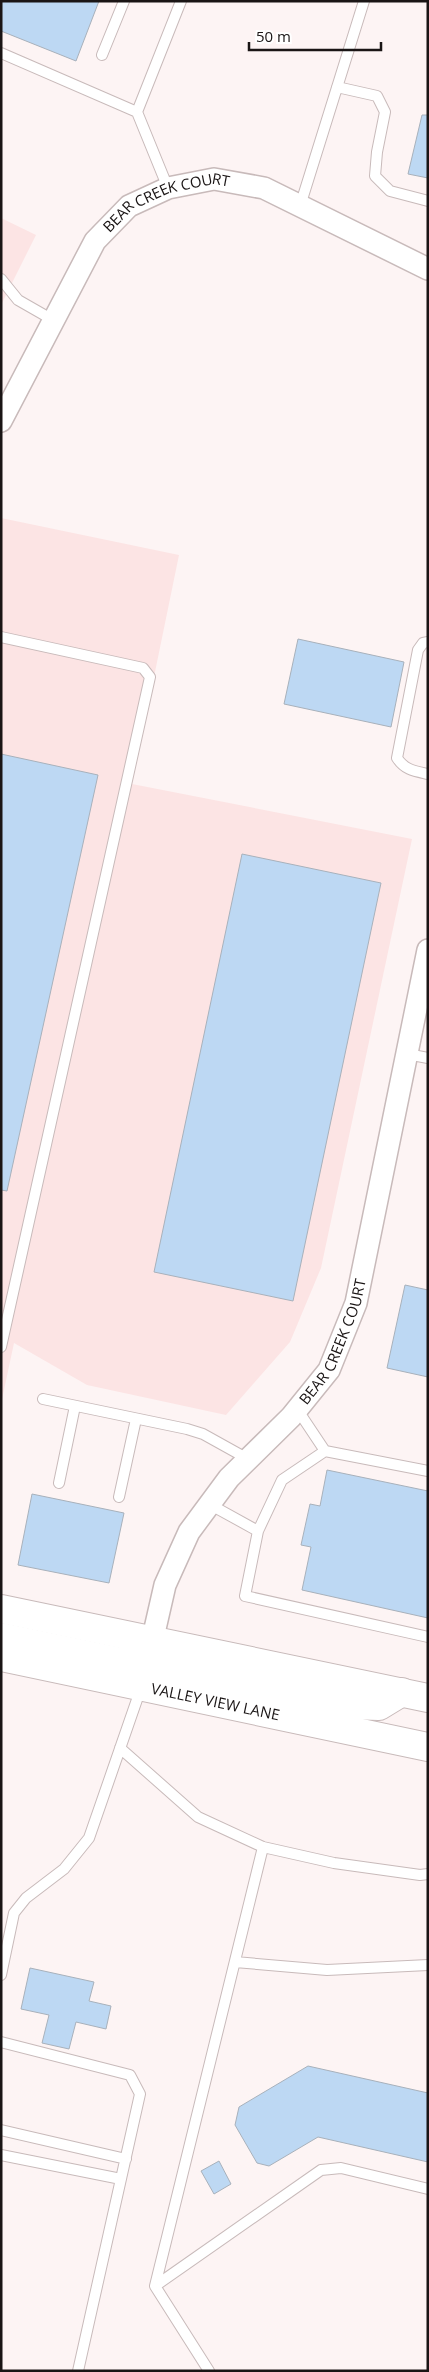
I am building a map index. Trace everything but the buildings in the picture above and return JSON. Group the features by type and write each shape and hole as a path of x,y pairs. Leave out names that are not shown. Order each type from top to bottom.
{"main road":[{"path":"1,1609 415,1695"},
{"path":"1,1637 121,1662 140,1660 152,1640"},
{"name":"VALLEY VIEW LANE","path":"1,1657 428,1747"},
{"path":"141,1687 155,1670 170,1668 296,1696 350,1705 378,1706 415,1695"}],"street":[{"name":"BEAR CREEK COURT","path":"1,421 94,241 129,206 168,188 214,180 264,188 428,269"},
{"name":"BEAR CREEK COURT","path":"141,1687 165,1585 189,1532 229,1478 298,1409 328,1370 356,1303 428,950"}],"lane":[{"path":"102,55 124,1"},
{"path":"168,188 137,112 181,1"},
{"path":"300,206 364,1"},
{"path":"1,53 137,112"},
{"path":"337,87 377,96 385,112 377,152 375,176 390,191 428,201"},
{"path":"2,285 18,300 53,320"},
{"path":"1,637 143,668 150,677 1,1347"},
{"path":"428,642 423,643 418,650 397,758 408,770 428,774"},
{"path":"407,1054 428,1058"},
{"path":"44,1399 203,1434 248,1459"},
{"path":"58,1483 75,1406"},
{"path":"298,1409 325,1451"},
{"path":"119,1497 136,1419"},
{"path":"428,1471 325,1451 282,1480 258,1531 245,1596 428,1637"},
{"path":"209,1504 258,1531"},
{"path":"1,1975 14,1913 26,1898 64,1869 89,1838 141,1687"},
{"path":"120,1748 198,1817 263,1847 334,1863 420,1875 428,1874"},
{"path":"209,2371 155,2286 263,1847"},
{"path":"235,1962 327,1970 428,1966"},
{"path":"1,2042 130,2075 140,2094 78,2371"},
{"path":"1,2130 126,2159"},
{"path":"1,2155 121,2179"},
{"path":"155,2286 321,2170 341,2168 428,2189"}],"shaded area":[{"path":"1,218 36,235 1,305"},
{"path":"1,518 179,555 132,784 412,839 321,1268 290,1342 226,1415 87,1385 14,1343 1,1404"}]}
